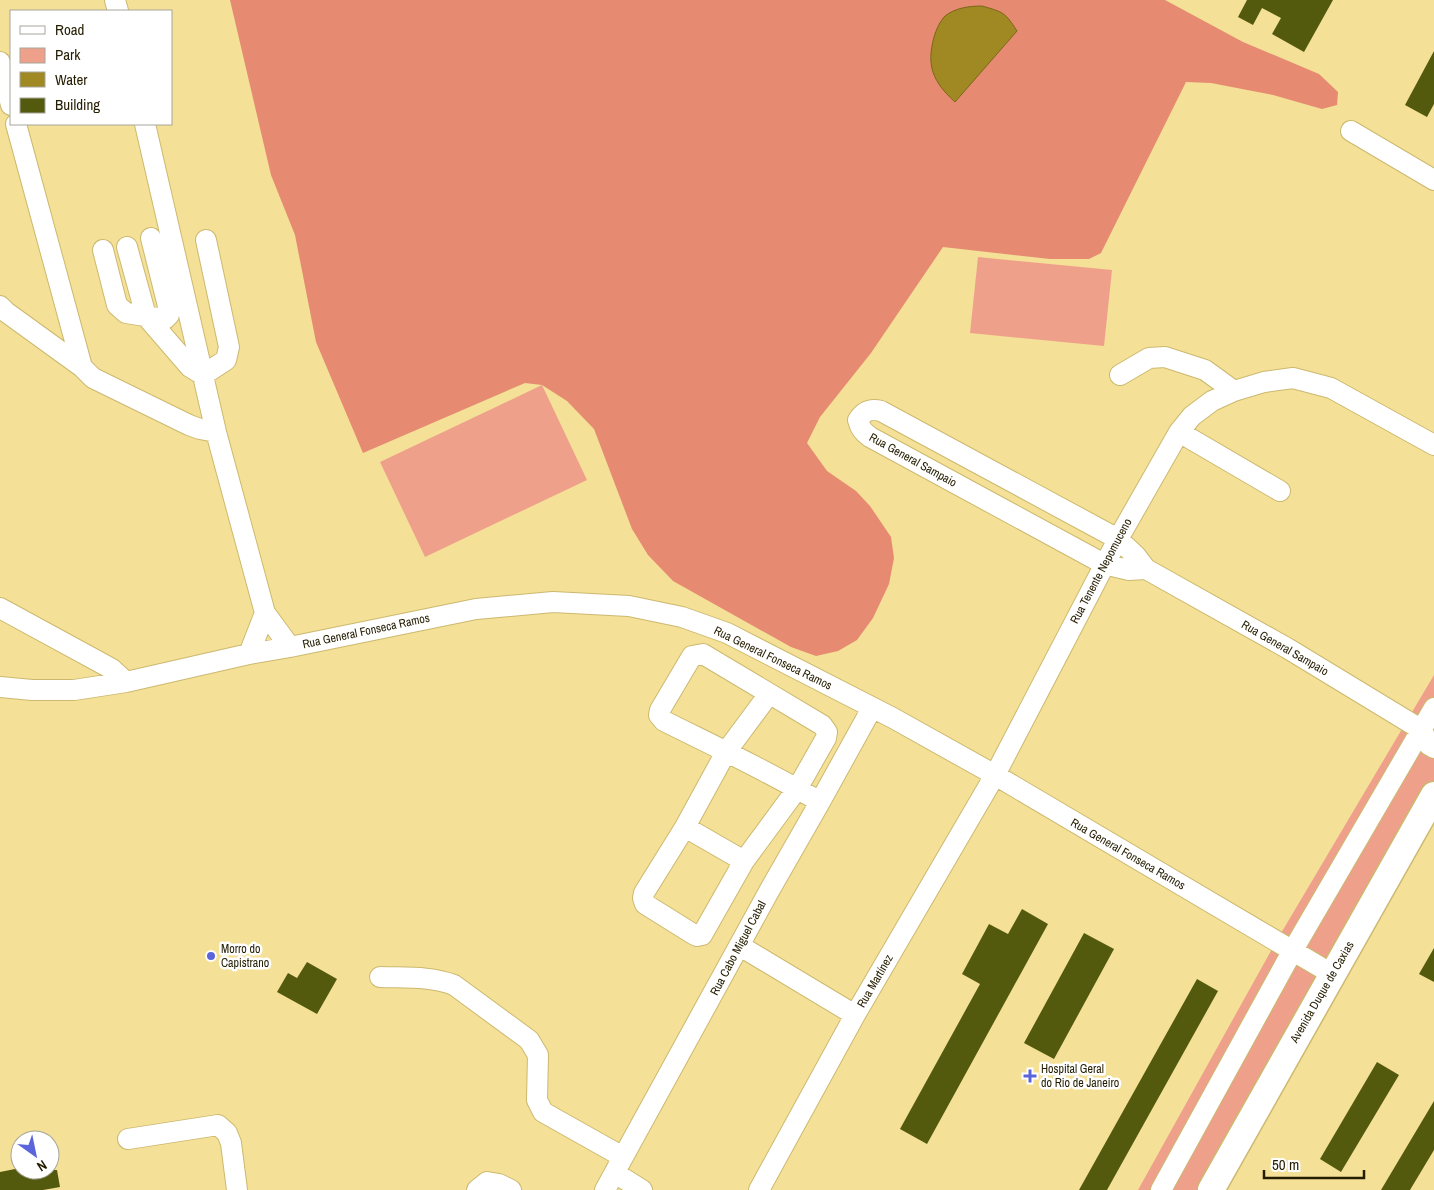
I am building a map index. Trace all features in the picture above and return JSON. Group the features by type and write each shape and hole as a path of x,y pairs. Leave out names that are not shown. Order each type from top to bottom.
{"main road":[{"name":"Avenida Duque de Caxias","path":"1211,1190 1434,795"}],"street":[{"path":"0,62 10,101"},
{"path":"16,125 82,367"},
{"path":"145,125 216,432 265,613 290,647"},
{"path":"1351,131 1434,180"},
{"path":"103,250 118,305 126,313 165,319 169,315 151,238"},
{"path":"203,375 226,360 229,347 206,240"},
{"path":"127,247 146,316 190,367 203,375"},
{"path":"0,306 82,367 93,378 200,429 216,432"},
{"path":"1120,375 1149,358 1165,357 1205,370 1234,391"},
{"name":"Rua Tenente Nepomuceno","path":"995,775 1104,564 1179,432 1192,416 1212,401 1234,391 1264,382 1293,378 1331,388 1434,445"},
{"name":"Rua General Sampaio","path":"1146,570 1129,570 1104,564 870,437 859,427 858,420 864,412 873,409 881,410 1118,539 1136,556 1146,570 1428,728 1429,745 1434,748"},
{"path":"1179,432 1280,490"},
{"path":"981,497 997,473"},
{"name":"Rua General Fonseca Ramos","path":"0,687 32,690 74,690 126,682 249,654 476,609 553,602 629,606 682,617 727,633 872,708 995,775 1332,974"},
{"path":"0,608 112,669 126,682"},
{"path":"249,654 265,613"},
{"path":"769,694 726,752 685,827 644,893 645,904 693,934 697,936 702,935 744,861 797,789 826,738 826,732 822,725 703,654 692,656 660,710 660,715 664,720 726,752 797,789 820,802"},
{"name":"Rua Cabo Miguel Cabal","path":"614,1173 872,708"},
{"path":"1166,1188 1293,950 1428,728 1434,708"},
{"name":"Rua Martínez","path":"759,1190 855,1015 995,775"},
{"path":"685,827 744,861"},
{"path":"740,946 855,1015"},
{"path":"380,977 442,980 454,985 529,1040 538,1055 537,1100 543,1112 614,1173 642,1190"},
{"path":"128,1139 218,1125 227,1133 232,1143 237,1190"},
{"path":"476,1190 487,1182 498,1184 511,1190"}],"green space":[{"path":"978,257 1112,270 1104,346 970,333"},
{"path":"542,385 587,480 425,557 380,462"},
{"path":"1434,675 1434,801 1215,1190 1138,1190 1277,940"}],"shaded area":[{"path":"230,0 1165,0 1243,42 1319,74 1338,92 1337,105 1322,109 1273,95 1211,83 1186,82 1101,253 1089,259 1050,259 943,247 871,353 820,417 807,443 827,471 856,491 870,506 891,537 894,558 889,584 873,618 857,640 838,651 816,656 791,647 673,581 648,555 632,529 594,429 567,401 542,385 525,383 363,453 316,342 295,235 271,175"}],"water":[{"path":"982,6 1003,14 1017,31 955,102 947,95 933,73 931,57 934,37 941,20 949,13 962,8"}],"building":[{"path":"1247,0 1333,0 1304,52 1272,34 1281,18 1262,8 1253,25 1238,17"},
{"path":"1434,51 1434,104 1427,117 1405,105"},
{"path":"1022,909 1048,924 927,1144 900,1129 980,984 962,974 989,924 1008,934"},
{"path":"1084,933 1114,949 1054,1059 1024,1043"},
{"path":"1434,948 1434,982 1419,974"},
{"path":"307,962 337,979 317,1014 277,992 288,973 297,978"},
{"path":"1197,979 1218,991 1107,1190 1079,1190"},
{"path":"1377,1062 1399,1075 1341,1172 1320,1159"},
{"path":"1434,1101 1434,1150 1410,1190 1381,1190"},
{"path":"10,1170 10,1180 59,1180 60,1187 43,1190 0,1190 0,1172"}],"place":[{"name":"Morro do Capistrano","path":"211,956"},
{"name":"Hospital Geral do Rio de Janeiro","path":"1030,1076"}]}
